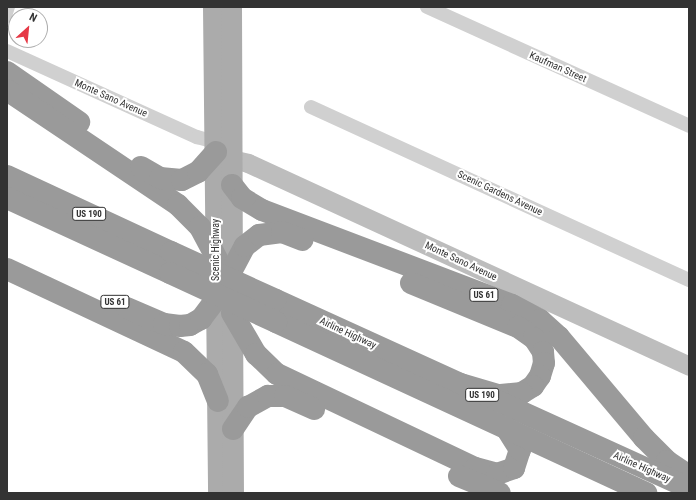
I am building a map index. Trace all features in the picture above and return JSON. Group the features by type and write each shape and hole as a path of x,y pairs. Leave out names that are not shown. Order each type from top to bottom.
{"highway":[{"path":"7,72 28,85 160,178 172,180 187,178 198,172 221,151"},
{"path":"7,90 178,205 200,228 224,264 254,238 268,232 285,233 508,323 534,338 543,352 544,363 540,376 533,386 522,393 498,394 454,382"},
{"name":"Airline Highway","path":"7,176 170,262 276,322 646,493"},
{"name":"US 61","path":"232,185 242,198 262,210 512,305 540,320 559,337 644,438 667,461 689,476"},
{"name":"Airline Highway","path":"7,198 170,262 276,300 689,489"},
{"name":"US 61","path":"7,252 154,320 172,326 190,325 224,306"},
{"path":"7,269 184,352 202,367 212,383 218,401"},
{"path":"224,306 253,350 277,374 475,468 497,474 514,468 520,450 507,428"},
{"path":"233,429 244,411 255,401 268,396 285,396 500,493"}],"main road":[{"name":"Scenic Highway","path":"213,7 221,151 224,264 224,306 218,401 218,493"},
{"name":"Scenic Highway","path":"224,264 232,185 221,151 231,7"},
{"name":"Scenic Highway","path":"224,306 233,429 233,493"}],"street":[{"name":"Kaufman Street","path":"427,7 689,126"},
{"name":"Monte Sano Avenue","path":"7,51 689,366"},
{"name":"Scenic Gardens Avenue","path":"311,107 689,280"}],"lane":[{"path":"7,19 11,7"}]}
